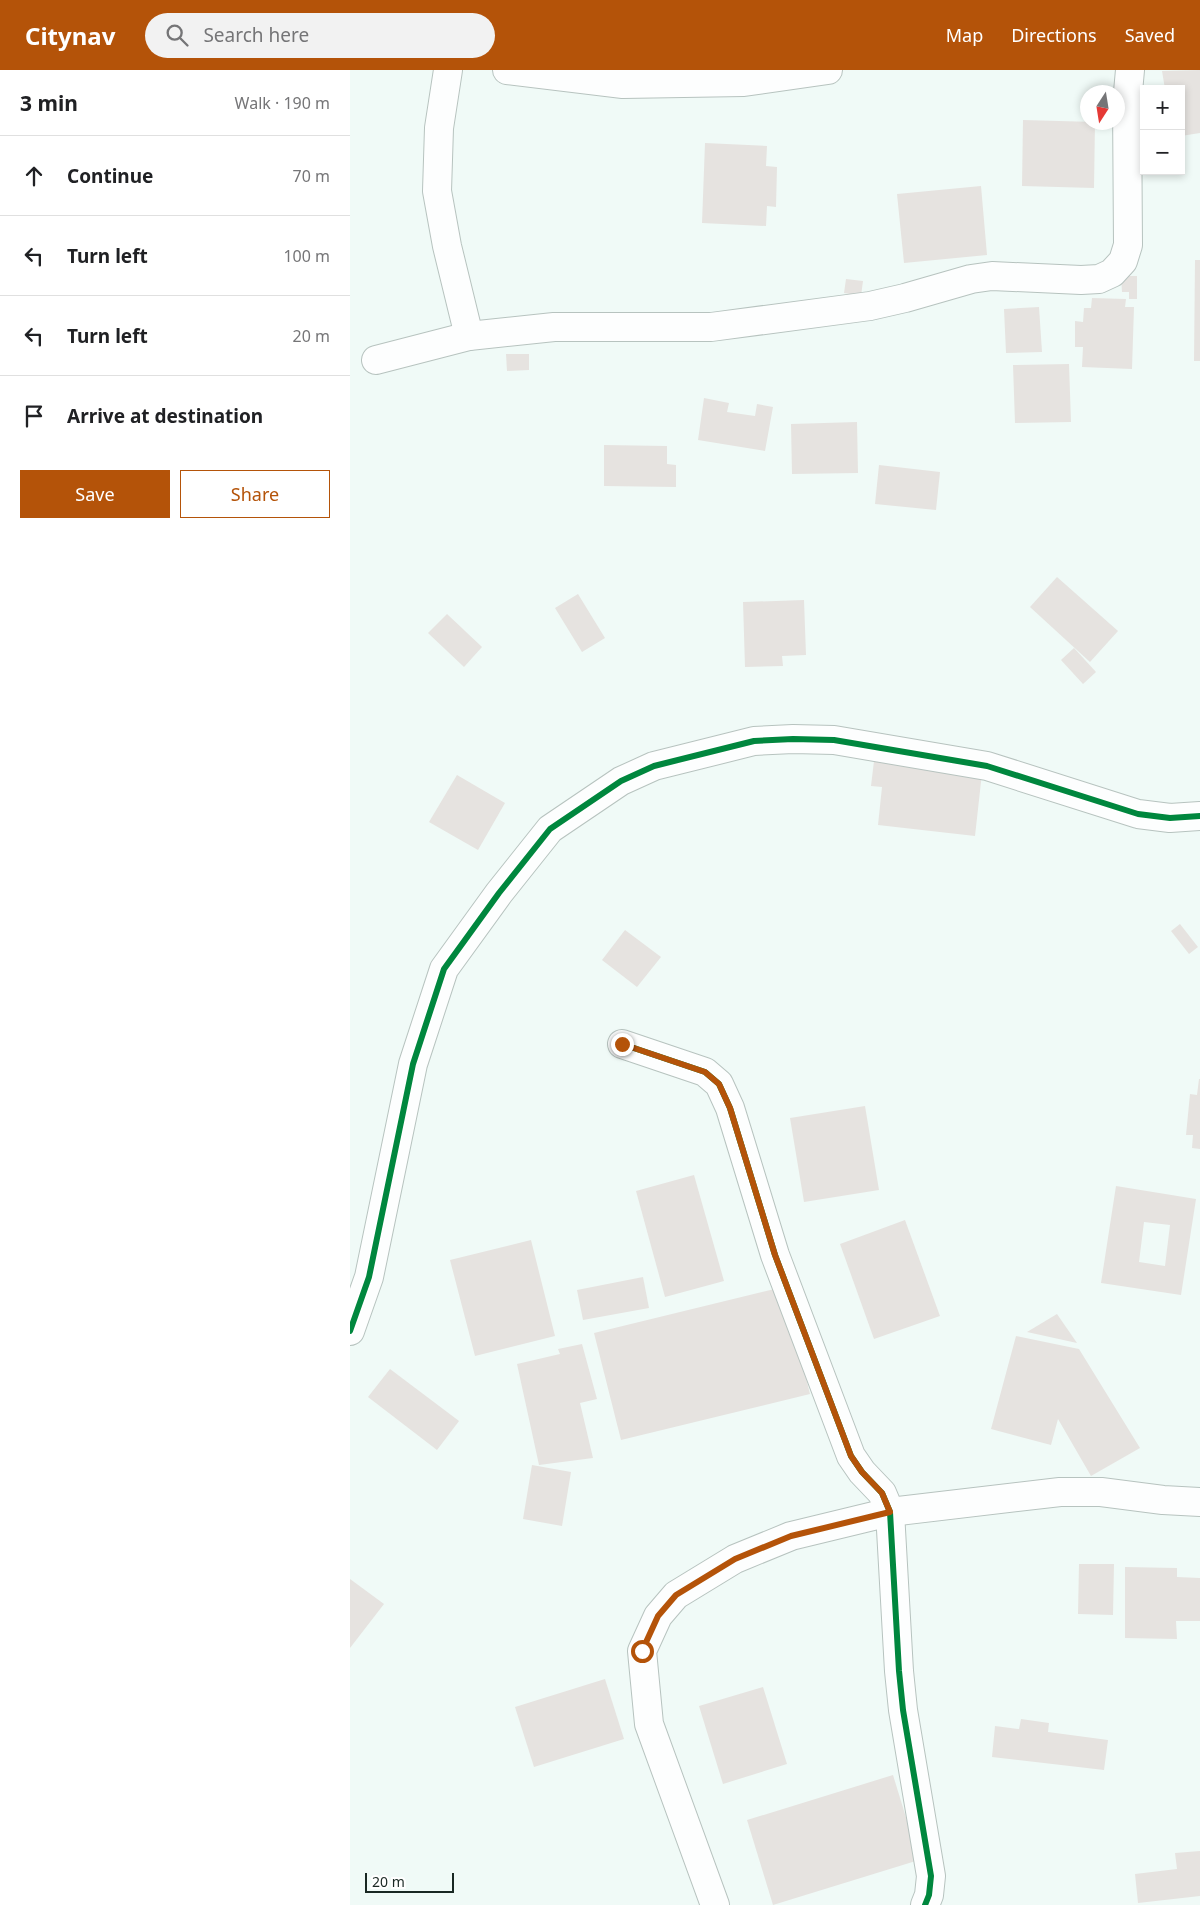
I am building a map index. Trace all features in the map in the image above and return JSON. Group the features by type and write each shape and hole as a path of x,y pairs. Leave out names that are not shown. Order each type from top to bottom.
{"street":[{"path":"448,70 439,128 437,191 447,246 469,336"},
{"path":"507,70 623,84 744,82 828,70"},
{"path":"376,360 469,336 554,327 711,327 870,306 905,298 971,278 992,276 1081,280 1099,279 1112,273 1123,260 1128,245 1128,102 1130,70"},
{"path":"350,1331 369,1277 413,1064 444,969 499,892 550,829 621,781 654,766 754,742 793,739 834,740 987,766 1138,814 1170,818 1200,816"},
{"path":"622,1044 705,1072 719,1084 730,1108 775,1255 851,1456 862,1472 882,1493 890,1512 902,1700 930,1876 929,1895 925,1905"},
{"path":"715,1905 649,1724 642,1651 658,1616 676,1595 735,1559 791,1536 890,1512 1060,1492 1101,1492 1163,1500 1200,1502"}],"building":[{"path":"1200,70 1200,133 1185,135 1185,85 1164,85 1162,71"},
{"path":"1023,120 1080,122 1080,130 1095,130 1094,188 1022,186"},
{"path":"705,143 767,146 766,166 777,167 776,207 767,206 766,226 702,223"},
{"path":"981,186 987,255 904,263 897,194"},
{"path":"1195,260 1200,260 1200,361 1194,361"},
{"path":"1121,276 1137,276 1137,299 1129,299 1129,292 1122,292"},
{"path":"846,279 863,281 861,296 844,293"},
{"path":"1092,298 1126,299 1125,307 1134,307 1132,369 1082,367 1083,347 1075,347 1075,321 1083,322 1084,308 1091,308"},
{"path":"1039,307 1042,352 1006,353 1004,309"},
{"path":"506,354 529,354 529,370 507,371"},
{"path":"1069,364 1071,422 1015,423 1013,365"},
{"path":"704,398 729,403 727,412 755,416 757,404 773,407 765,451 698,440"},
{"path":"857,422 858,473 792,474 791,424"},
{"path":"604,445 667,446 667,464 676,465 676,487 604,486"},
{"path":"879,465 940,472 936,510 875,504"},
{"path":"1057,577 1118,631 1090,662 1030,607"},
{"path":"578,594 605,638 582,652 555,608"},
{"path":"804,600 806,655 782,656 783,666 745,667 743,602"},
{"path":"447,614 482,647 464,667 428,633"},
{"path":"1074,648 1096,672 1083,684 1061,660"},
{"path":"874,761 982,773 975,836 878,825 882,787 871,786"},
{"path":"457,775 505,803 478,850 429,822"},
{"path":"1180,924 1198,947 1189,954 1171,931"},
{"path":"625,930 661,957 637,987 602,960"},
{"path":"1199,1079 1200,1149 1192,1148 1193,1135 1186,1135 1190,1094 1197,1095"},
{"path":"865,1106 879,1190 804,1202 790,1118"},
{"path":"694,1175 724,1281 665,1297 636,1191"},
{"path":"1116,1186 1196,1199 1181,1295 1101,1283","holes":["1144,1222 1170,1225 1165,1266 1139,1262"]},
{"path":"905,1220 940,1316 874,1339 840,1244"},
{"path":"531,1240 555,1336 475,1356 450,1260"},
{"path":"643,1277 649,1308 583,1320 577,1290"},
{"path":"783,1287 810,1394 621,1440 594,1333"},
{"path":"1057,1314 1077,1343 1027,1332"},
{"path":"1016,1336 1079,1349 1140,1448 1091,1476 1058,1419 1051,1445 991,1429"},
{"path":"582,1344 597,1399 580,1403 593,1458 539,1465 517,1364 560,1354 558,1349"},
{"path":"390,1369 459,1421 437,1450 368,1397"},
{"path":"532,1465 571,1472 562,1526 523,1519"},
{"path":"1079,1564 1114,1564 1113,1615 1078,1614"},
{"path":"1125,1567 1177,1568 1177,1577 1200,1578 1200,1621 1176,1621 1177,1639 1125,1638"},
{"path":"350,1579 384,1604 350,1648"},
{"path":"605,1679 624,1739 534,1767 515,1707"},
{"path":"763,1687 787,1764 723,1784 699,1706"},
{"path":"1021,1719 1049,1723 1048,1732 1108,1740 1104,1770 992,1757 995,1726 1019,1729"},
{"path":"893,1775 919,1860 773,1905 747,1820"},
{"path":"1200,1851 1200,1896 1138,1903 1135,1874 1177,1869 1175,1853"}],"cycle path":[{"path":"350,1331 369,1277 413,1064 444,969 499,893 550,829 621,781 654,766 754,741 793,739 834,740 987,766 1138,814 1170,818 1200,816"},
{"path":"622,1044 705,1072 719,1084 730,1108 775,1255 851,1456 862,1472 882,1493 890,1512 903,1710 931,1876 929,1895 925,1905"}],"route":[{"path":"622,1044 705,1072 719,1084 730,1108 775,1255 851,1456 862,1472 882,1493 890,1512 791,1536 735,1559 676,1595 658,1616 642,1651"}]}
